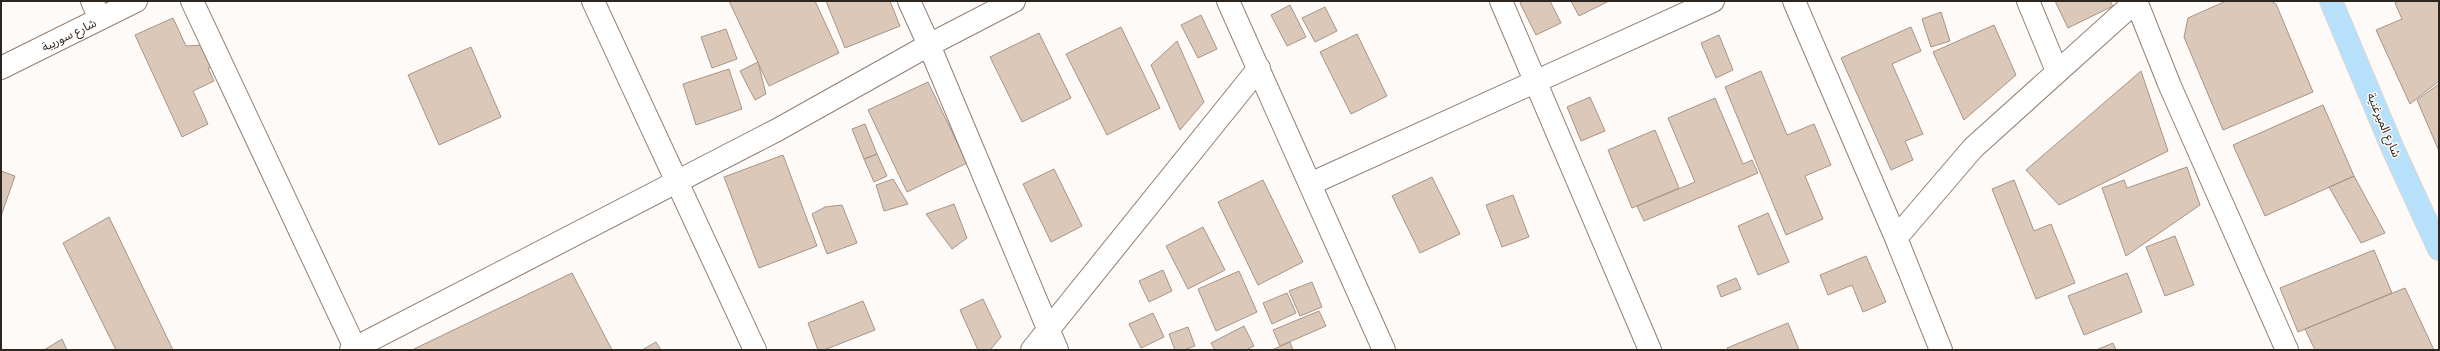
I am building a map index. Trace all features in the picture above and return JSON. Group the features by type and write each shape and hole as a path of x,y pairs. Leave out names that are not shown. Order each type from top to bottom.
{"main road":[{"name":"شارع الميرغنية","path":"2331,1 2393,149 2439,248"}],"street":[{"name":"شارع سوريبة","path":"1,68 96,10 136,1"},
{"path":"192,1 354,349 777,130 929,45 1014,1"},
{"path":"593,1 755,350"},
{"path":"909,1 929,45 1053,341"},
{"path":"1228,1 1384,350"},
{"path":"1501,1 1534,82 1650,350"},
{"path":"1310,184 1713,1"},
{"path":"1794,1 1896,238 1941,350"},
{"path":"2028,1 2057,71"},
{"path":"1896,238 1973,148 2136,1 2170,86 2287,350"},
{"path":"1032,350 1053,341 1259,68"}],"building":[{"path":"729,1 815,1 839,53 769,86"},
{"path":"826,1 890,1 900,26 845,48"},
{"path":"1523,1 1550,1 1561,23 1536,35 1520,3"},
{"path":"1571,1 1609,1 1579,16"},
{"path":"2055,1 2110,1 2113,6 2068,28"},
{"path":"2226,1 2271,1 2276,4 2313,92 2223,130 2184,37 2188,18"},
{"path":"2399,1 2439,1 2439,81 2410,104 2376,30 2402,19 2395,3"},
{"path":"1290,5 1306,37 1287,46 1271,15"},
{"path":"1325,7 1337,31 1315,42 1302,18"},
{"path":"1941,12 1950,41 1931,47 1922,19"},
{"path":"1201,15 1217,49 1198,58 1181,25"},
{"path":"173,18 186,46 206,45 217,67 208,68 214,81 193,91 208,124 182,137 135,35"},
{"path":"1994,25 2016,75 1964,120 1933,52"},
{"path":"1121,27 1160,108 1107,135 1066,54"},
{"path":"1911,27 1921,51 1892,64 1923,134 1905,141 1913,160 1891,170 1841,58"},
{"path":"726,29 737,59 712,68 701,37"},
{"path":"1039,33 1071,98 1022,122 990,57"},
{"path":"1357,34 1387,96 1351,114 1320,52"},
{"path":"1719,35 1733,70 1716,78 1701,43"},
{"path":"1177,41 1204,102 1180,130 1151,65"},
{"path":"471,47 501,117 439,145 408,75"},
{"path":"758,62 766,94 755,100 740,71"},
{"path":"729,69 742,109 696,125 683,84"},
{"path":"1761,71 1787,135 1814,124 1831,165 1805,176 1823,219 1786,235 1725,87"},
{"path":"2141,71 2168,151 2059,205 2026,170"},
{"path":"928,82 967,163 907,192 868,110"},
{"path":"2439,84 2439,151 2417,100"},
{"path":"1590,97 1605,131 1581,141 1567,107"},
{"path":"1715,98 1743,164 1752,160 1758,173 1644,221 1637,206 1695,182 1668,118"},
{"path":"2323,105 2354,176 2265,216 2233,145"},
{"path":"865,124 877,154 864,159 852,129"},
{"path":"1655,130 1679,188 1632,208 1608,150"},
{"path":"877,154 887,176 874,182 864,159"},
{"path":"783,155 817,246 759,268 724,177"},
{"path":"2187,167 2200,205 2126,256 2102,188 2124,180 2127,188"},
{"path":"1054,169 1082,226 1051,242 1023,184"},
{"path":"1,171 15,176 1,216"},
{"path":"2354,176 2385,233 2361,243 2329,187"},
{"path":"1432,177 1460,234 1420,253 1392,196"},
{"path":"893,179 908,204 884,211 876,185"},
{"path":"1263,180 1303,262 1258,285 1218,202"},
{"path":"2014,180 2034,231 2051,224 2075,283 2036,299 1992,189"},
{"path":"1513,195 1529,237 1502,247 1486,205"},
{"path":"954,204 967,238 952,249 926,214"},
{"path":"842,205 857,243 827,254 812,214 825,207"},
{"path":"1768,213 1789,262 1758,275 1738,226"},
{"path":"109,217 173,350 116,350 63,243"},
{"path":"1203,227 1225,270 1188,289 1166,246"},
{"path":"2175,236 2194,285 2165,296 2146,247"},
{"path":"2374,250 2392,293 2298,332 2280,288"},
{"path":"1866,256 1886,302 1863,312 1852,285 1828,295 1820,275"},
{"path":"1163,270 1172,291 1149,302 1139,281"},
{"path":"1239,271 1257,312 1216,331 1198,289"},
{"path":"572,273 612,350 414,349"},
{"path":"2127,273 2142,312 2084,335 2068,296"},
{"path":"1736,278 1741,289 1721,297 1717,286"},
{"path":"1312,282 1322,307 1300,316 1289,291"},
{"path":"2405,288 2434,350 2315,350 2305,329"},
{"path":"1287,293 1296,313 1272,324 1263,303"},
{"path":"983,299 1001,337 990,350 978,350 960,310"},
{"path":"863,301 875,330 824,350 818,350 808,323"},
{"path":"1319,311 1326,326 1280,346 1273,330"},
{"path":"1153,313 1164,337 1141,348 1129,324"},
{"path":"1788,323 1799,350 1728,350 1727,348"},
{"path":"1244,326 1254,346 1246,350 1215,350 1211,343"},
{"path":"1188,327 1195,346 1184,350 1175,350 1169,334"},
{"path":"62,339 67,350 44,350"},
{"path":"656,342 661,350 642,350"},
{"path":"1290,342 1293,350 1272,350"},
{"path":"2113,343 2116,350 2096,350"}]}
